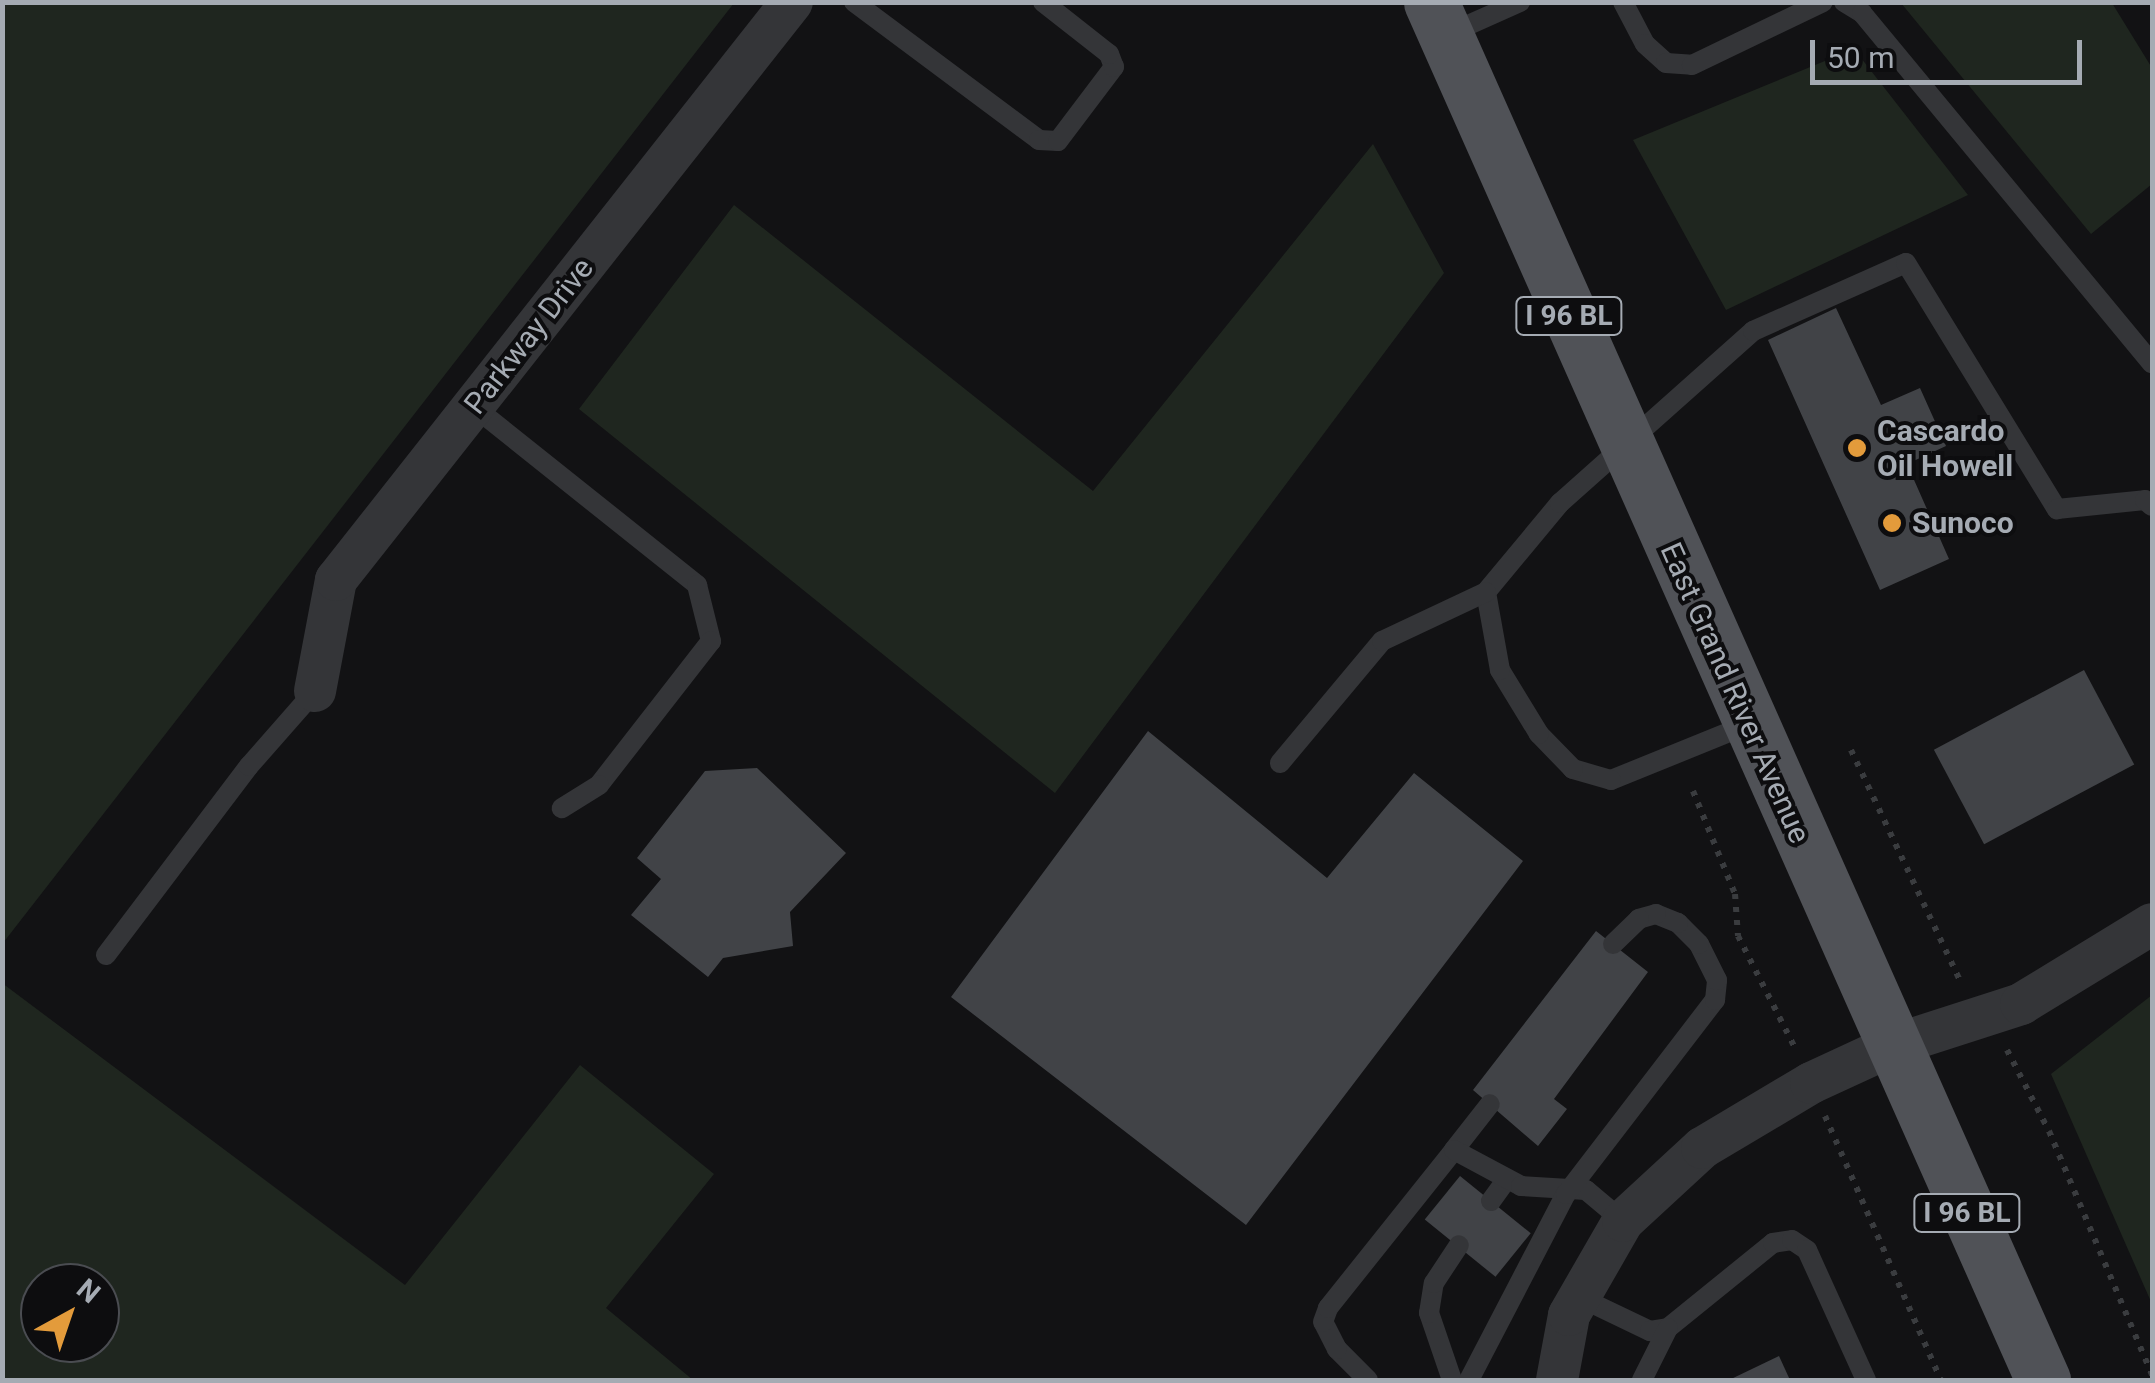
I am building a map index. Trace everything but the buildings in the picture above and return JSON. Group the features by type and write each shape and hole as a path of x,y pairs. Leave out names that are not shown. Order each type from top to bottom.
{"main road":[{"name":"East Grand River Avenue","path":"1438,19 2043,1380"}],"street":[{"name":"Parkway Drive","path":"315,691 336,580 792,2"},
{"path":"1557,1380 1569,1314 1623,1221 1702,1148 1786,1094 1892,1046 1992,1016 2089,967 2152,924"}],"lane":[{"path":"854,2 1039,140 1058,141 1114,66 1110,54 1043,2"},
{"path":"1438,19 1520,2"},
{"path":"1623,2 1645,44 1666,63 1692,66 1822,2"},
{"path":"1844,2 1862,14 2152,363"},
{"path":"1280,763 1382,641 1486,592 1560,504 1753,331 1906,264 2057,509 2145,500 2152,506"},
{"path":"474,406 696,585 712,641 599,785 562,808"},
{"path":"1486,592 1500,670 1539,734 1573,770 1612,780 1749,724"},
{"path":"106,955 315,691"},
{"path":"1469,1380 1566,1194 1715,1000 1717,980 1699,944 1678,923 1656,914 1639,919 1613,944"},
{"path":"1368,1380 1337,1349 1323,1322 1328,1308 1490,1104"},
{"path":"1454,1150 1507,1179 1566,1194 1586,1190 1623,1221"},
{"path":"1491,1201 1507,1179"},
{"path":"1642,1380 1668,1328 1773,1243 1792,1240 1808,1250 1866,1380"},
{"path":"1452,1380 1429,1313 1434,1284 1458,1246"},
{"path":"1580,1297 1650,1331 1668,1328"}],"path":[{"path":"1850,750 1956,978 1992,1016 2049,1131 2152,1375"},
{"path":"1692,791 1734,894 1738,936 1789,1035"},
{"path":"1840,1151 1941,1380"}],"shaded area":[{"path":"2,3 734,3 3,943"},
{"path":"1901,3 2112,3 2152,68 2152,184 2091,234"},
{"path":"1854,49 1968,195 1726,310 1633,140"},
{"path":"1373,144 1444,273 1055,793 579,409 734,205 1093,491"},
{"path":"2,983 405,1285 580,1065 714,1174 606,1308 693,1380 3,1380"},
{"path":"2152,995 2152,1304 2051,1074"}],"place":[{"name":"Cascardo Oil Howell","path":"1857,448"},
{"name":"Sunoco","path":"1892,523"}]}
